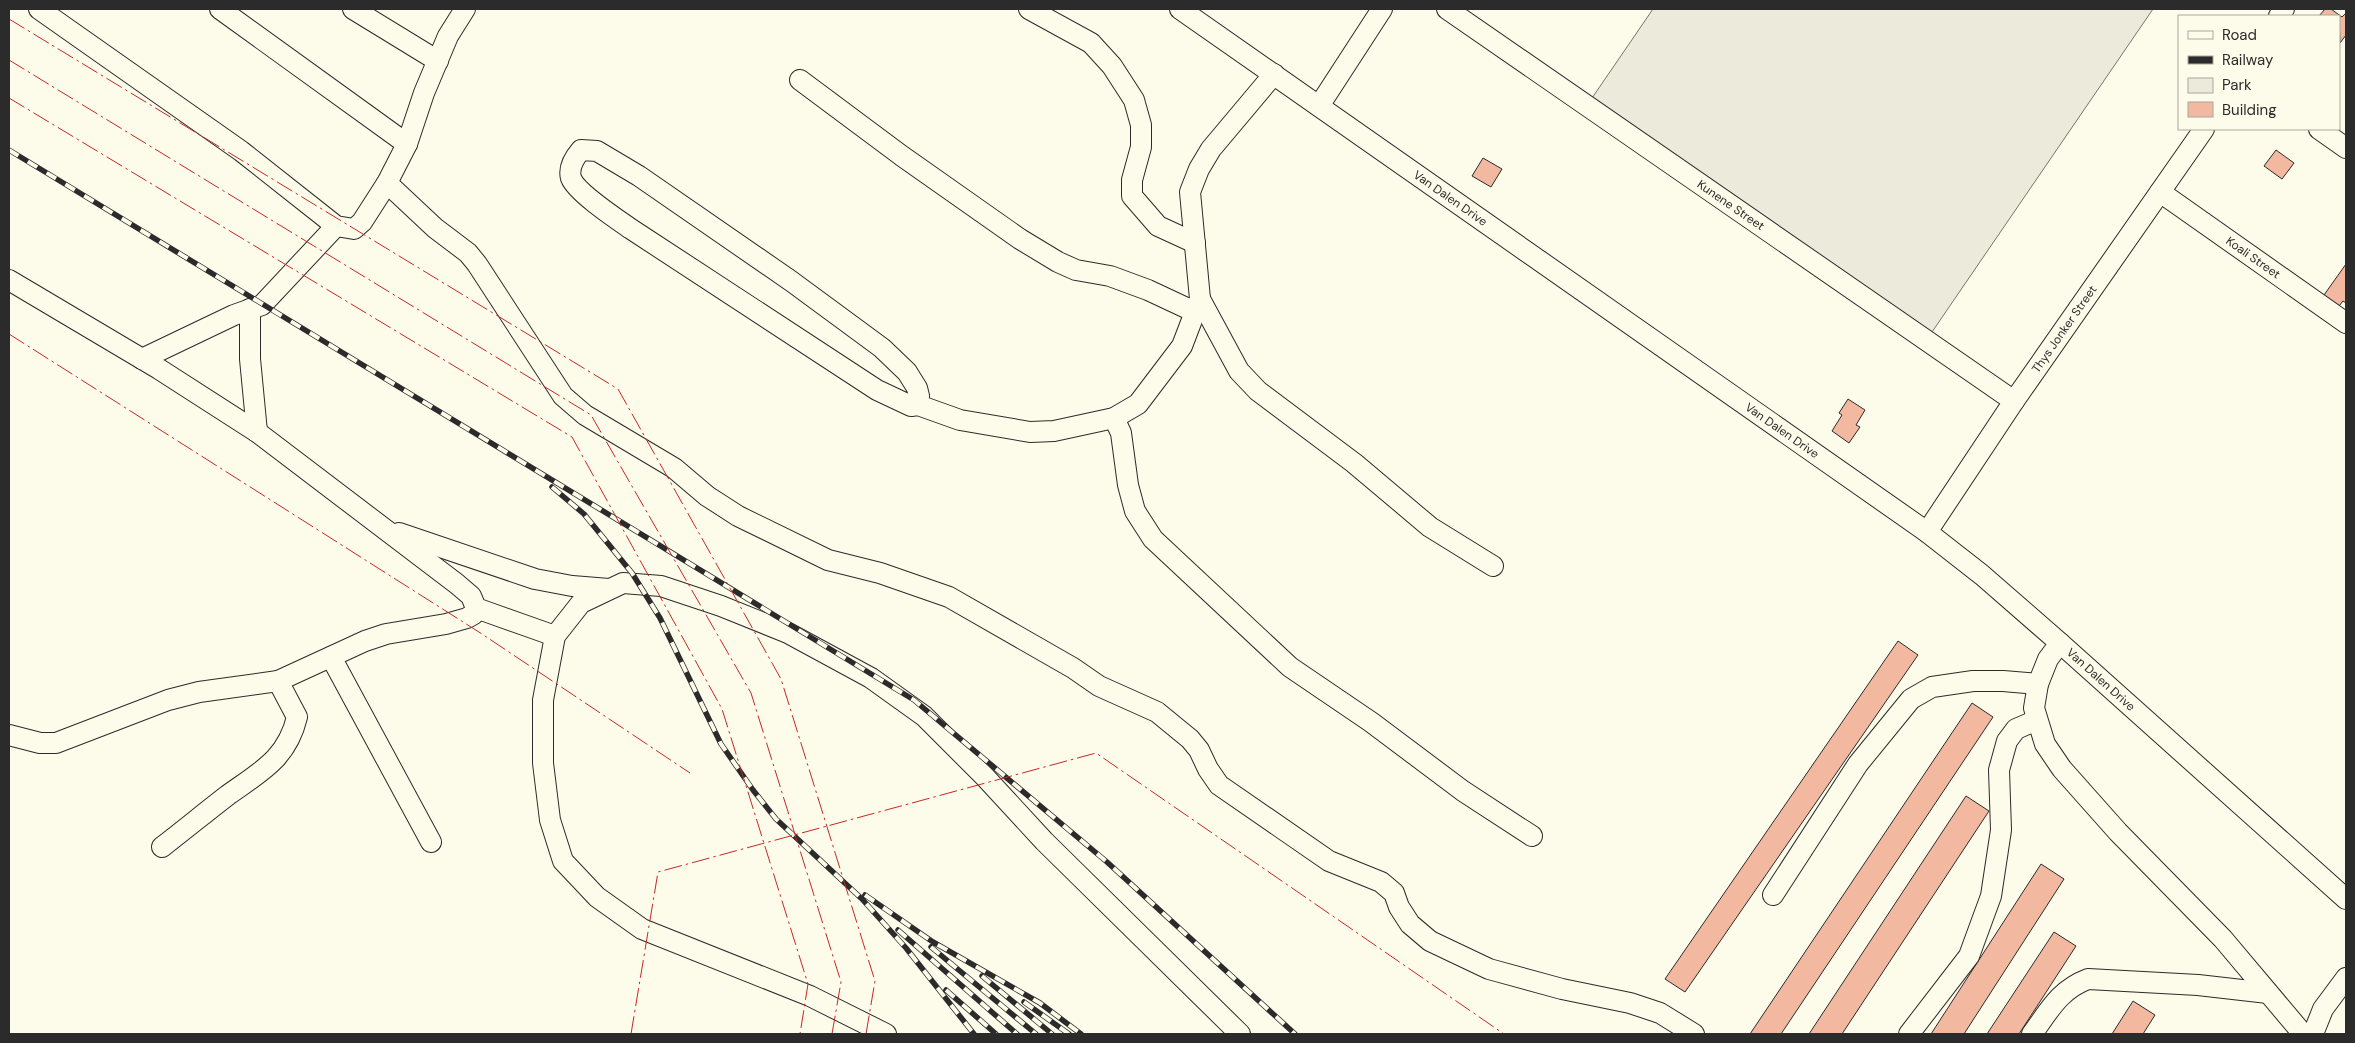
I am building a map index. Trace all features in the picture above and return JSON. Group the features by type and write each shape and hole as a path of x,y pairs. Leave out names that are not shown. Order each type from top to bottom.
{"street":[{"path":"39,9 241,151 336,226 354,229 362,222 387,183 407,144 448,36 465,9"},
{"path":"220,9 407,144"},
{"path":"353,9 438,61"},
{"path":"1028,9 1091,43 1112,66 1134,100 1141,125 1140,147 1132,180 1132,196 1158,226 1195,243"},
{"name":"Van Dalen Drive","path":"1180,9 1927,532 1982,575 2060,643 2346,899"},
{"path":"1319,106 1382,9"},
{"name":"Kunene Street","path":"1447,9 2014,401"},
{"path":"918,404 917,388 907,372 882,348 791,281 638,176 597,151 581,150 574,158 570,167 572,180 593,201 631,229 877,390 911,406 918,404 960,420 1030,432 1054,431 1114,418 1138,404 1182,346 1197,306 1195,243 1190,192 1199,169 1211,149 1274,74"},
{"path":"800,80 902,156 1020,239 1058,262 1076,270 1110,276 1197,306 1239,371 1258,391 1354,463 1430,527 1493,566"},
{"name":"Thys Jonker Street","path":"1927,532 2014,401 2203,130"},
{"path":"2320,130 2346,148"},
{"path":"387,183 435,228 468,253 563,396 599,424 674,468 707,496 738,516 828,560 880,573 949,597 1058,658 1099,686 1156,712 1190,739 1199,750 1208,770 1220,785 1329,861 1381,882 1394,893 1399,907 1410,924 1430,941 1489,969 1562,989 1630,1003 1660,1013 1694,1034"},
{"name":"Koali Street","path":"2160,192 2346,323"},
{"path":"142,359 262,304 336,226"},
{"path":"9,280 142,359 257,432 458,584 471,596 476,608 474,614 446,624 386,634 278,681 199,692 168,700 56,743 40,744 9,735"},
{"path":"250,309 250,359 257,432"},
{"path":"1114,418 1121,433 1128,485 1135,511 1153,539 1290,667 1371,722 1463,791 1532,836"},
{"path":"385,529 535,579 572,586 609,589"},
{"path":"886,1034 810,996 642,929 598,896 563,861 550,820 542,762 542,700 555,636 581,603 623,583 661,586 721,606 788,633 871,678 924,716 985,777 1044,842 1240,1034"},
{"path":"476,608 555,636"},
{"path":"2060,643 2048,659 2038,684 2034,708 2045,744 2062,769 2118,832 2223,939 2303,1034"},
{"path":"331,657 431,842"},
{"path":"162,847 230,794 263,772 276,760 293,733 297,717 278,681"},
{"path":"1773,895 1858,764 1911,699 1932,687 1972,681 2038,684"},
{"path":"1909,1034 1969,956 1975,943 1991,896 2001,830 1999,770 2005,748 2016,729 2037,720"},
{"path":"2313,1034 2323,1009 2346,978"},
{"path":"2032,1034 2055,1002 2072,985 2088,980 2198,984 2268,993"}],"green space":[{"path":"1653,9 2153,9 1932,332 1592,98"}],"building":[{"path":"2325,9 2331,9 2339,15 2320,15"},
{"path":"2346,13 2346,35 2340,43 2340,16 2342,17"},
{"path":"2276,150 2294,163 2282,179 2264,166"},
{"path":"1483,158 1502,169 1491,187 1472,176"},
{"path":"2346,264 2346,303 2343,301 2339,306 2324,295"},
{"path":"1848,399 1865,410 1856,425 1860,427 1849,443 1832,431 1842,415 1839,413"},
{"path":"1898,641 1918,655 1685,992 1665,979"},
{"path":"1972,703 1993,717 1781,1034 1750,1034"},
{"path":"1966,796 1989,811 1842,1034 1809,1034"},
{"path":"2041,864 2064,879 1964,1034 1931,1034"},
{"path":"2054,932 2076,946 2019,1034 1987,1034"},
{"path":"2133,1001 2155,1015 2143,1034 2112,1034"}],"railway":[{"path":"9,150 914,700 1107,862 1295,1034"},
{"path":"552,487 584,514 632,573 660,618 721,744 753,790 776,819 862,899 906,948 974,1034"},
{"path":"865,895 933,942 1040,1003 1081,1034"},
{"path":"898,930 1017,1034"},
{"path":"931,947 1036,1034"},
{"path":"982,976 1052,1034"},
{"path":"946,990 996,1034"},
{"path":"1024,1002 1069,1034"}],"power":[{"path":"9,19 618,389 781,679 875,981 866,1034"},
{"path":"9,60 591,415 751,693 841,982 832,1034"},
{"path":"9,98 572,437 722,709 808,984 800,1034"},
{"path":"9,334 482,634 690,773"},
{"path":"631,1034 658,872 1096,753 1504,1034"}]}
